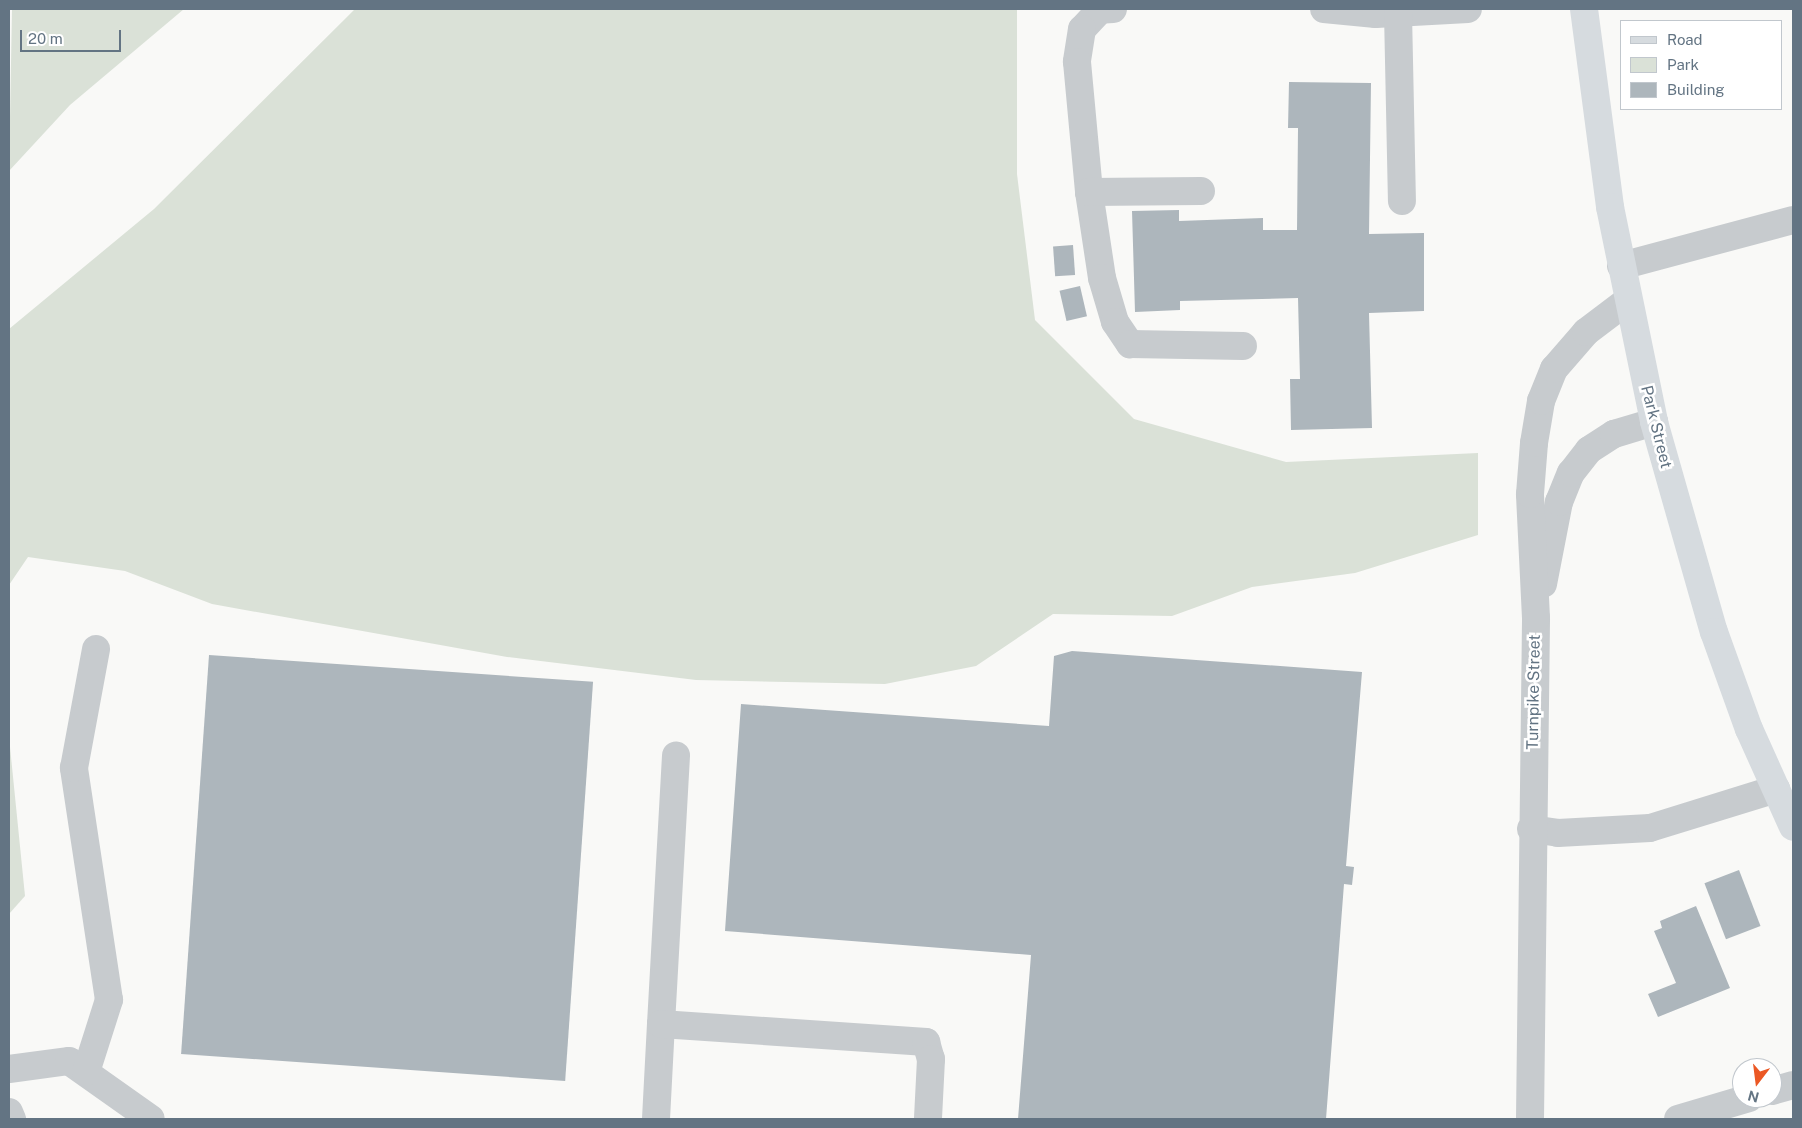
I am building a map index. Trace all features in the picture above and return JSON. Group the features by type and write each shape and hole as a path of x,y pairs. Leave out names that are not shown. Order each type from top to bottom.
{"main road":[{"name":"Park Street","path":"1584,9 1621,266 1654,422 1714,632 1793,827"}],"street":[{"path":"1113,9 1100,10 1082,29 1077,62 1089,192 1102,278 1115,322 1130,344 1242,346"},
{"path":"1324,9 1398,13 1468,9"},
{"path":"1398,13 1402,201"},
{"path":"1089,192 1201,191"},
{"path":"1621,266 1793,220"},
{"name":"Turnpike Street","path":"1530,1119 1531,829 1536,618 1530,494 1541,401 1554,369 1586,332 1627,301"},
{"path":"1536,618 1559,502 1571,473 1589,450 1614,434 1654,422"},
{"path":"86,1072 110,1000 74,768 96,649"},
{"path":"656,1119 676,755"},
{"path":"1531,829 1558,834 1650,828 1776,789"},
{"path":"661,1024 926,1042 931,1059 928,1119"},
{"path":"9,1069 57,1060 86,1072 151,1119"},
{"path":"1678,1119 1732,1103"},
{"path":"9,1112 12,1119"}],"green space":[{"path":"12,9 184,9 70,105 9,171"},
{"path":"355,9 1017,9 1017,174 1035,320 1134,419 1286,462 1478,453 1478,535 1355,573 1252,587 1172,616 1053,614 976,666 885,684 696,680 507,657 212,604 125,571 28,557 9,585 9,329 154,209"},
{"path":"9,737 25,896 9,914"}],"building":[{"path":"1289,82 1371,83 1369,234 1424,233 1424,311 1369,313 1372,428 1291,430 1290,379 1300,379 1298,298 1180,301 1180,310 1135,312 1132,211 1179,210 1179,221 1263,218 1263,230 1297,230 1298,128 1288,128"},
{"path":"1073,245 1075,275 1055,276 1053,246"},
{"path":"1080,286 1087,316 1067,321 1060,291"},
{"path":"1072,651 1362,672 1346,866 1354,867 1352,885 1344,884 1326,1119 1018,1119 1031,955 725,931 741,704 1049,726 1054,656"},
{"path":"209,655 593,682 565,1081 181,1054"},
{"path":"1739,870 1761,926 1726,939 1704,883"},
{"path":"1696,906 1730,988 1658,1017 1648,994 1676,983 1654,931 1662,928 1660,921"}]}
